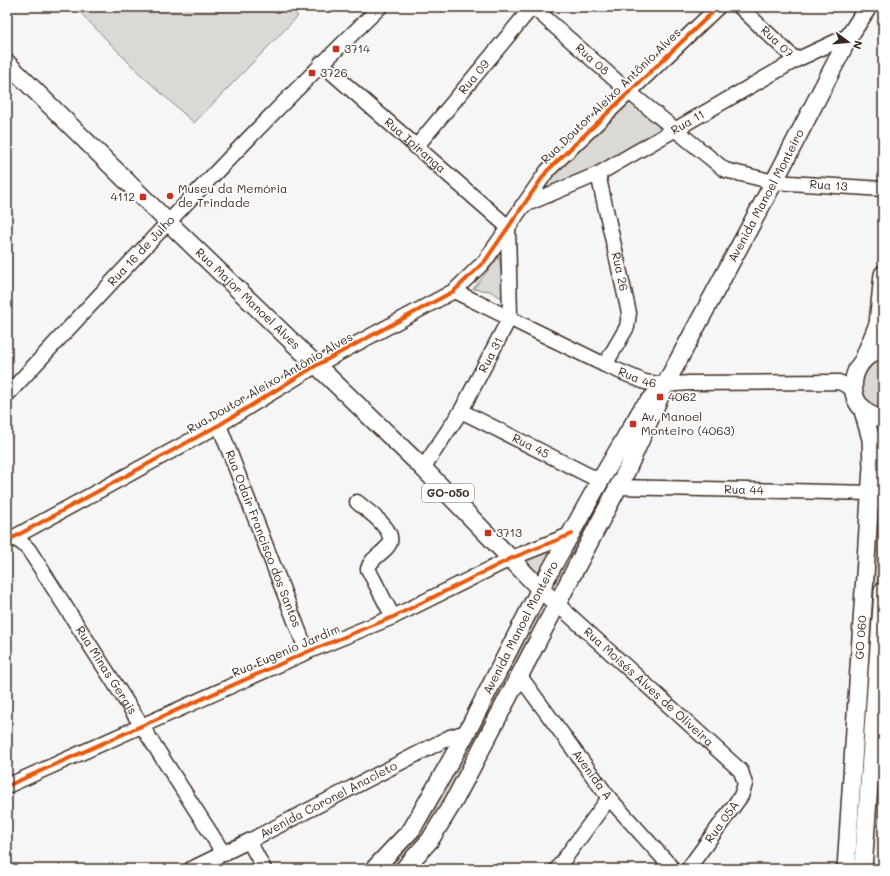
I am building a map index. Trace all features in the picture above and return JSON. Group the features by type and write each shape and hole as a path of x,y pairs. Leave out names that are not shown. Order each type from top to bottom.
{"main road":[{"name":"Avenida Manoel Monteiro","path":"404,869 430,840 454,802 556,603 626,472 665,385 774,182 850,35 868,7"},
{"name":"Rua Major Manoel Alves","path":"7,63 167,221 423,468 512,558 540,589 556,603"},
{"path":"864,358 878,324 883,274"},
{"path":"849,382 864,358 871,352 883,349"},
{"name":"GO 060","path":"846,869 871,494 871,439 862,407 857,400 849,382"},
{"name":"Avenida Manoel Monteiro","path":"374,869 412,829 467,732 540,589 572,534 600,480 642,409 665,385"},
{"path":"862,407 870,414 883,418"},
{"path":"610,464 626,472"},
{"name":"GO 060","path":"863,869 883,591"}],"street":[{"name":"Rua 16 de Julho","path":"7,394 167,221 321,63 380,7"},
{"name":"Rua 08","path":"533,7 629,92 725,170 774,182"},
{"name":"Rua 09","path":"416,147 533,7"},
{"name":"Rua Doutor Aleixo Antônio Alves","path":"9,538 219,425 317,365 454,291 485,261 547,172 718,7"},
{"name":"Rua 07","path":"740,7 796,60"},
{"name":"Rua 11","path":"522,206 598,174 796,60 850,35"},
{"name":"Rua Ipiranga","path":"321,63 508,228"},
{"name":"Rua 26","path":"598,174 629,313 627,327 605,365"},
{"name":"Rua 13","path":"774,182 883,189"},
{"name":"Rua 31","path":"423,468 461,411 510,317 508,228"},
{"name":"Rua 46","path":"454,291 510,317 605,365 645,382 665,385 689,383 849,382"},
{"name":"Rua 45","path":"461,411 600,480"},
{"name":"Rua Odair Francisco dos Santos","path":"219,425 307,652"},
{"name":"Rua 44","path":"618,487 871,494"},
{"path":"357,502 386,526 391,535 389,545 370,562 368,569 393,617"},
{"name":"Rua Eugenio Jardim","path":"7,786 307,652 393,617 512,558 572,534"},
{"name":"Rua Minas Gerais","path":"9,538 28,550 224,854"},
{"name":"Rua Moisés Alves de Oliveira","path":"556,603 741,771"},
{"name":"Avenida A","path":"519,675 609,798 673,869"},
{"name":"Avenida Coronel Anacleto","path":"191,869 224,854 450,737 467,732"},
{"name":"Rua 05A","path":"688,869 741,796 745,784 741,771"},
{"path":"557,869 609,798"},
{"path":"249,841 264,869"}],"shaded area":[{"path":"75,7 284,7 298,16 194,123 137,71"},
{"path":"633,98 659,127 659,131 652,138 547,193 544,191 545,183"},
{"path":"499,257 505,294 500,297 490,291 473,289"},
{"path":"883,357 883,410 870,404 866,398 863,391 862,377 864,370 869,364"},
{"path":"875,422 883,424 883,509 857,869 851,869 878,435"},
{"path":"605,478 612,479 614,483 559,584 553,579"},
{"path":"565,538 541,575 538,575 517,558"},
{"path":"536,612 540,616 541,622 441,814 400,869 387,869 408,844"}],"cycle path":[{"path":"7,541 219,425 317,365 454,291 485,261 547,171 718,7"},
{"path":"7,786 307,652 393,617 512,558 572,534"}],"place":[{"name":"3714","path":"336,49"},
{"name":"3726","path":"312,73"},
{"name":"Museu da Memória de Trindade","path":"170,196"},
{"name":"4112","path":"143,197"},
{"name":"4062","path":"660,397"},
{"name":"Av. Manoel Monteiro (4063)","path":"633,424"},
{"name":"3713","path":"488,533"}]}
